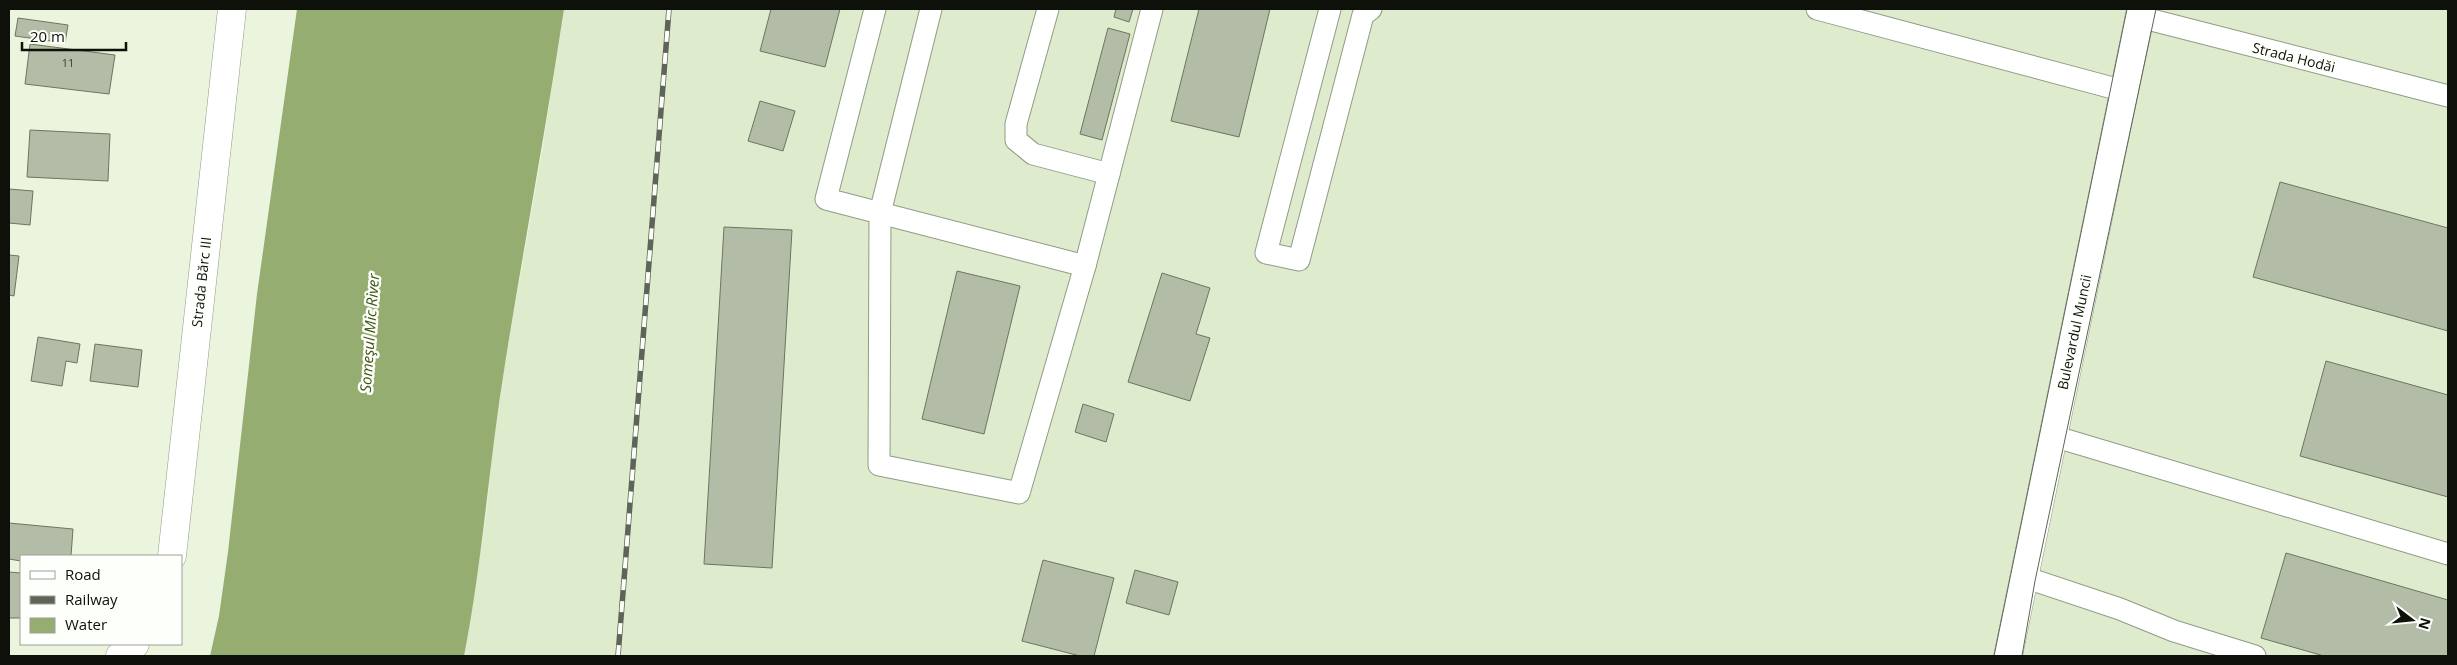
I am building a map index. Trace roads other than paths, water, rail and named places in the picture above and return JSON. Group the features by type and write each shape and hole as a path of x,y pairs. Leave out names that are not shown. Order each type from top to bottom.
{"main road":[{"name":"Strada Bărc III","path":"172,555 232,9"},
{"name":"Bulevardul Muncii","path":"2008,656 2140,13"}],"lane":[{"path":"876,9 826,199 1085,266"},
{"path":"931,9 880,213 879,465 1019,493 1085,266 1152,9"},
{"path":"1048,9 1016,124 1016,140 1033,154 1109,174"},
{"path":"1330,9 1266,253 1299,260 1363,16 1371,9"},
{"path":"1817,9 2124,91"},
{"name":"Strada Hodăi","path":"2140,13 2448,96"},
{"path":"2053,436 2448,554"},
{"path":"2024,577 2120,609 2174,631 2255,656"}],"water":[{"name":"Someşul Mic River","path":"297,9 564,9 505,364 471,620 464,656 210,656 219,616 228,552 257,294"}],"tram line":[{"path":"1994,656 2127,9"},
{"path":"2022,656 2035,581 2156,9"}],"railway":[{"path":"618,656 669,9"}]}
